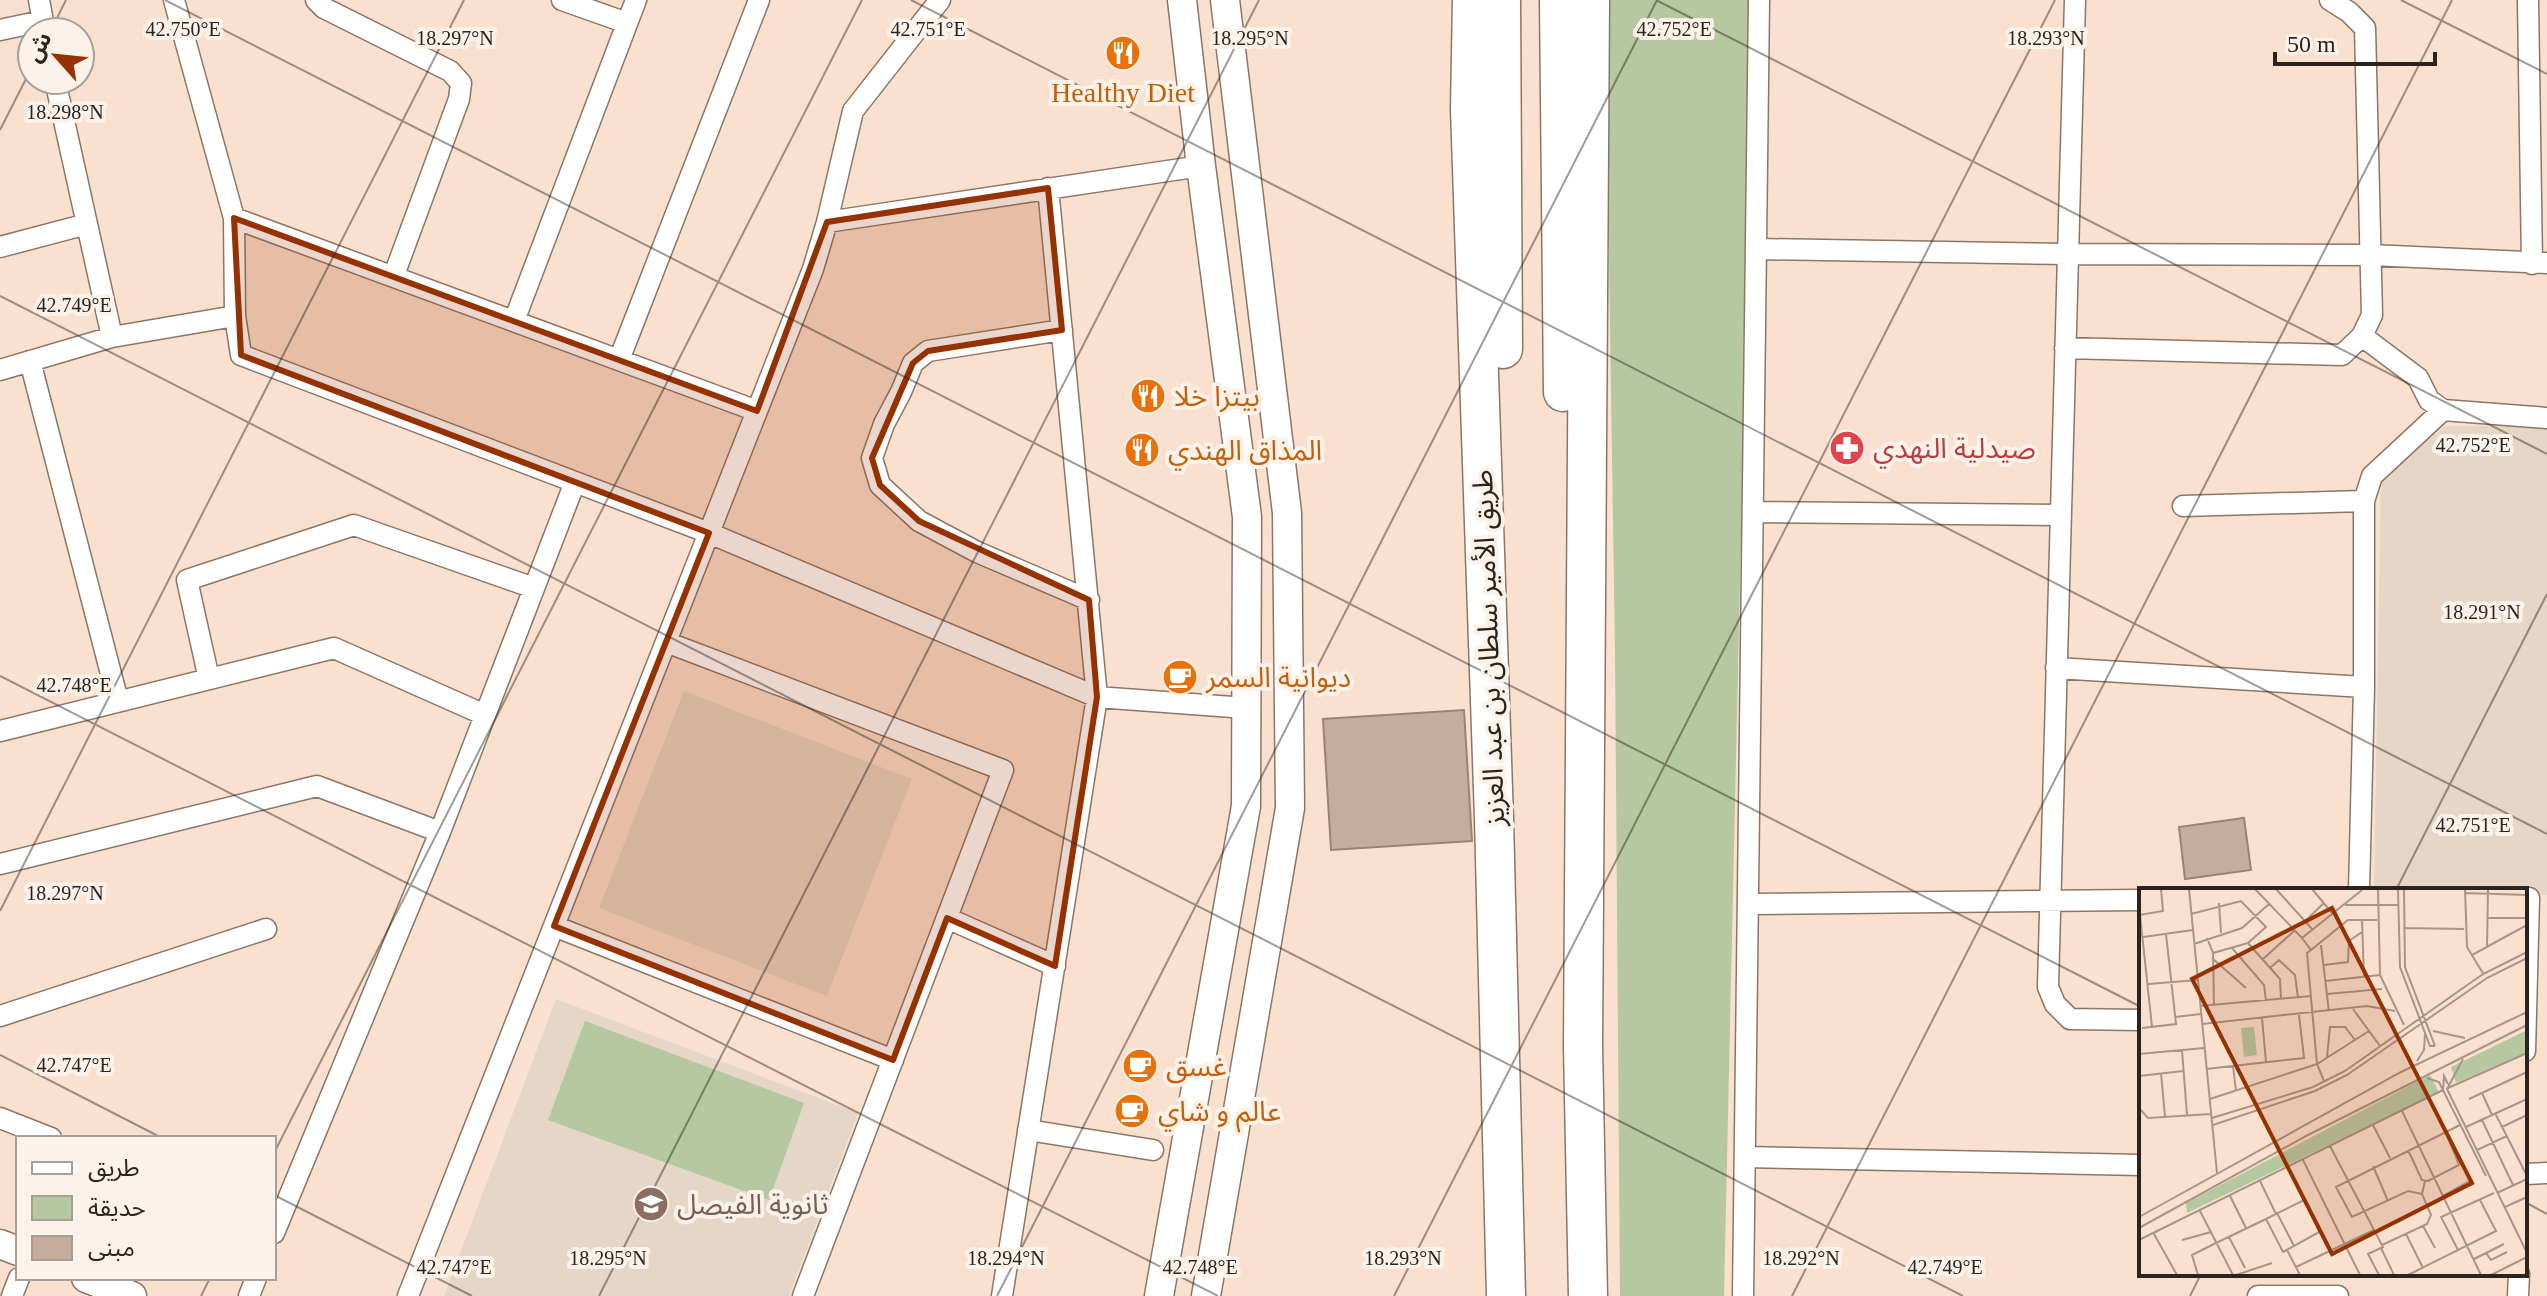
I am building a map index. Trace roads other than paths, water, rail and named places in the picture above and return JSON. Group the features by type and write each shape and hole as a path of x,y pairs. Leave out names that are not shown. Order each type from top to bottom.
{"highway":[{"name":"طريق الأمير سلطان بن عبد العزيز","path":"1472,0 1470,109 1506,1296"},
{"path":"1486,587 1503,350 1501,0"},
{"path":"1559,0 1562,381 1586,609"},
{"path":"1588,1296 1583,1046 1592,9"}],"street":[{"path":"174,0 234,218 235,316 241,355 709,533 1097,697 1246,708"},
{"path":"316,0 324,8 450,71 461,83 459,99 394,275"},
{"path":"562,0 627,23"},
{"path":"514,321 636,0"},
{"path":"619,360 759,0"},
{"path":"408,1296 813,269 853,111 940,0"},
{"path":"1159,1296 1246,806 1247,517 1182,0"},
{"path":"1206,1296 1290,808 1287,513 1225,0"},
{"path":"1452,0 1470,109"},
{"path":"1743,1296 1759,0"},
{"path":"2075,0 2048,987 2055,1004 2070,1019 2139,1020"},
{"path":"2065,348 2342,355 2362,336 2372,315 2365,28 2349,12 2330,0"},
{"path":"1756,249 2371,255 2540,264 2528,0"},
{"path":"59,96 112,337"},
{"path":"827,222 1201,166"},
{"path":"1002,1296 1097,697 1048,188"},
{"path":"234,218 757,411"},
{"path":"0,247 87,224"},
{"path":"0,370 112,337 235,316"},
{"path":"1062,330 928,351 913,363 884,424 872,458 880,485 919,521 977,552 1089,600"},
{"path":"2362,336 2418,378 2429,400 2443,410 2547,418"},
{"path":"30,361 118,701"},
{"path":"2359,888 2364,501 2372,476 2443,410"},
{"path":"276,1226 440,832 575,482"},
{"path":"2183,506 2364,501"},
{"path":"1753,512 2060,515"},
{"path":"209,679 187,580 354,525 534,588"},
{"path":"666,642 1003,770 803,1296"},
{"path":"0,731 334,648 485,715"},
{"path":"2056,668 2364,687"},
{"path":"0,864 317,786 440,832"},
{"path":"2527,1017 2534,898"},
{"path":"1748,904 2139,900"},
{"path":"947,918 1055,966"},
{"path":"554,926 893,1060"},
{"path":"0,1016 266,929"},
{"path":"0,1118 46,1136"},
{"path":"1028,1130 1153,1150"},
{"path":"1745,1157 2139,1165"},
{"path":"2527,1174 2547,1173"},
{"path":"2518,1296 2519,1276"},
{"path":"91,1280 132,1296"},
{"path":"2258,1296 2338,1296"}],"place":[{"name":"Healthy Diet","path":"1123,53"},
{"name":"بيتزا خلا","path":"1148,396"},
{"name":"صيدلية النهدي","path":"1847,448"},
{"name":"المذاق الهندي","path":"1142,450"},
{"name":"ديوانية السمر","path":"1180,677"},
{"name":"غسق","path":"1140,1066"},
{"name":"عالم و شاي","path":"1132,1111"},
{"name":"ثانوية الفيصل","path":"651,1204"}]}
